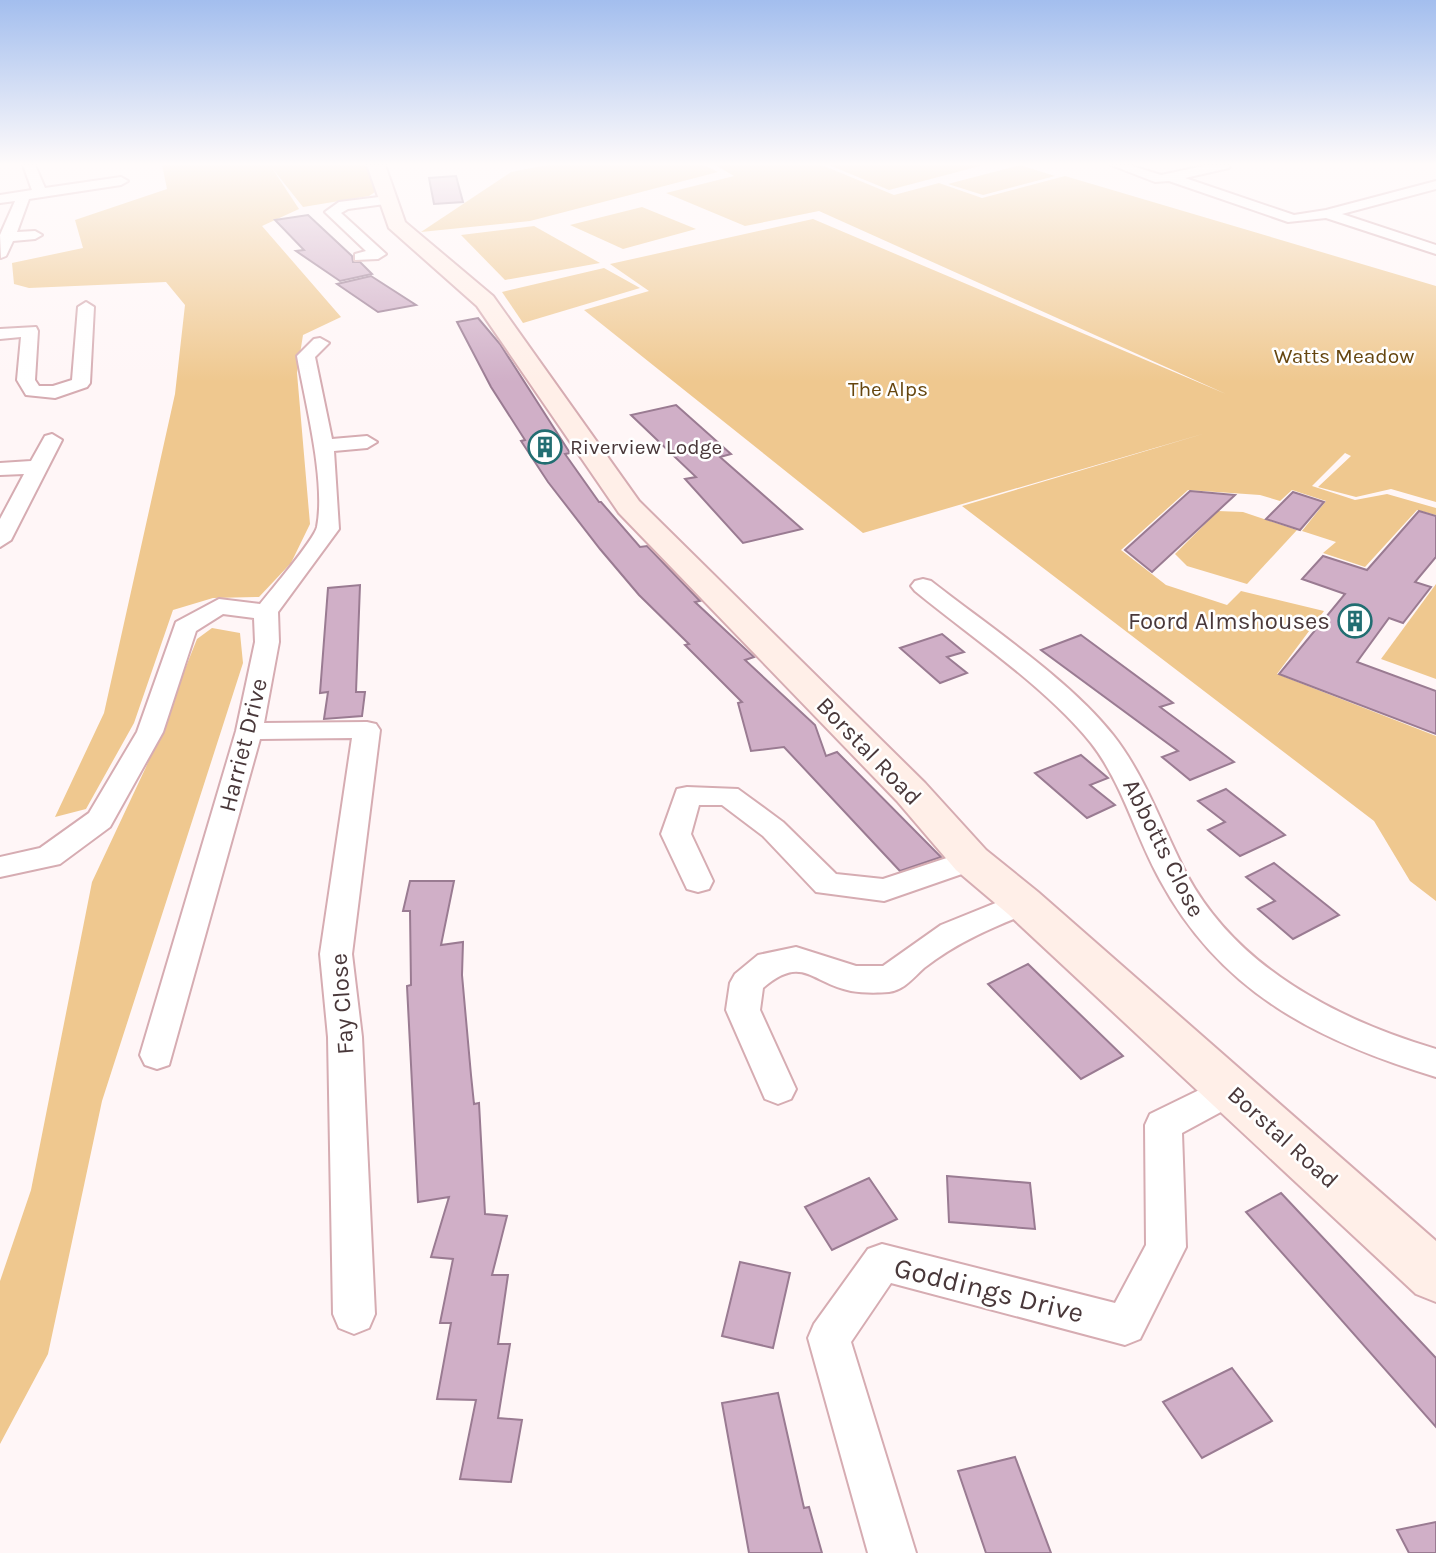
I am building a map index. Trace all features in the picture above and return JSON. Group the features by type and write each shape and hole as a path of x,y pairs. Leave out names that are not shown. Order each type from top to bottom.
{"street":[{"path":"1,253 6,237"},
{"path":"360,237 378,254 360,257"},
{"name":"Borstal Road","path":"411,237 485,301 629,507 911,792 971,860 1023,903 1436,1276"},
{"path":"1398,237 1436,250"},
{"path":"0,334 30,331 26,380 33,391 55,392 81,383 86,307"},
{"path":"0,867 49,857 100,820 150,732 185,627 219,606 265,612 328,529 328,486 323,446 306,356 320,343"},
{"path":"0,540 52,440"},
{"path":"323,446 367,442"},
{"path":"0,469 38,467"},
{"name":"Abbotts Close","path":"923,586 1019,662 1099,735 1122,767 1188,905 1232,956 1276,991 1318,1016 1375,1042 1436,1063"},
{"name":"Harriet Drive","path":"156,1055 249,731 267,642 265,612"},
{"name":"Fay Close","path":"249,731 367,730 336,954 345,1037 354,1314"},
{"path":"698,881 676,834 687,796 728,796 773,829 827,884 884,890 971,860"},
{"path":"778,1089 743,1010 747,983 770,964 796,959 824,966 853,979 891,979 919,952 952,930 1023,903"},
{"name":"Goddings Drive","path":"892,1553 830,1338 882,1262 1125,1325 1166,1247 1163,1125 1230,1090"}],"green space":[{"path":"80,237 272,237 341,317 303,335 297,373 310,524 291,563 259,597 213,598 173,610 134,723 86,809 55,817 104,713 175,394 185,305 166,282 29,288 14,284 12,263 83,248"},
{"path":"463,237 554,237 600,263 505,280"},
{"path":"598,237 665,237 623,249"},
{"path":"730,237 857,237 1226,394 878,237 1272,237 1436,286 1436,502 1391,489 1356,497 1318,487 1351,456 1345,453 1312,486 1355,500 1387,494 1436,508 1436,515 1417,510 1365,567 1323,553 1336,542 1302,531 1326,501 1292,490 1280,501 1260,495 1188,490 1121,550 1166,585 1227,605 1241,591 1324,611 1277,674 1436,736 1436,901 1410,881 1374,821 962,506 1206,433 863,533 584,310 649,291 610,264"},
{"path":"604,268 640,288 523,323 502,292"},
{"path":"1218,511 1243,512 1297,530 1247,584 1187,566 1175,554"},
{"path":"1436,584 1436,679 1381,659"},
{"path":"212,628 240,633 243,663 102,1101 48,1354 0,1444 0,1281 31,1190 92,882 146,767 197,639"}],"building":[{"path":"292,237 332,237 352,256 353,262 360,262 372,274 340,281 296,251 304,250"},
{"path":"371,276 416,305 378,312 337,284"},
{"path":"478,318 500,344 570,453 565,454 599,502 640,547 647,546 700,601 695,602 754,657 745,660 815,725 826,756 837,752 941,857 900,871 784,747 751,751 738,703 742,702 685,645 689,644 639,595 600,549 548,482 521,441 525,440 491,387 457,322"},
{"path":"676,405 731,454 720,457 802,529 743,543 685,479 696,477 631,415"},
{"path":"1190,491 1235,495 1152,572 1125,550"},
{"path":"1293,492 1324,502 1300,530 1266,519"},
{"name":"Foord Almshouses","path":"1419,511 1436,516 1436,557 1415,582 1431,587 1403,623 1389,618 1357,662 1436,691 1436,734 1279,674 1345,594 1302,579 1323,556 1367,570"},
{"path":"360,585 356,692 365,692 362,716 324,719 328,692 320,693 328,588"},
{"path":"942,634 964,652 947,657 967,673 940,683 900,648"},
{"path":"1081,635 1173,703 1160,707 1234,762 1190,780 1162,757 1178,751 1041,650"},
{"path":"1081,755 1108,778 1090,785 1115,805 1087,818 1035,773"},
{"path":"1226,789 1285,835 1240,856 1208,830 1225,822 1198,801"},
{"path":"1274,863 1339,915 1293,939 1258,909 1275,901 1246,877"},
{"path":"410,881 454,881 441,945 463,942 462,975 474,1104 479,1103 485,1214 507,1216 492,1275 508,1275 498,1344 510,1344 498,1418 522,1420 511,1482 460,1479 476,1400 437,1399 451,1323 440,1323 453,1259 431,1257 449,1197 418,1202 407,986 411,985 410,911 403,911"},
{"path":"1028,964 1123,1056 1081,1079 988,984"},
{"path":"947,1176 1030,1183 1035,1229 949,1222"},
{"path":"869,1178 897,1219 832,1250 805,1207"},
{"path":"1281,1193 1436,1358 1436,1427 1246,1212"},
{"path":"740,1262 790,1273 773,1348 722,1336"},
{"path":"1232,1368 1272,1421 1202,1458 1163,1402"},
{"path":"778,1393 804,1508 809,1507 822,1553 749,1553 722,1403"},
{"path":"1015,1457 1051,1553 986,1553 958,1471"},
{"path":"1436,1522 1436,1553 1409,1553 1397,1530"}],"place":[{"name":"Riverview Lodge","path":"545,447"},
{"name":"Foord Almshouses","path":"1355,621"}],"park label":[{"name":"Watts Meadow","path":"1344,356"},
{"name":"The Alps","path":"888,389"}]}
